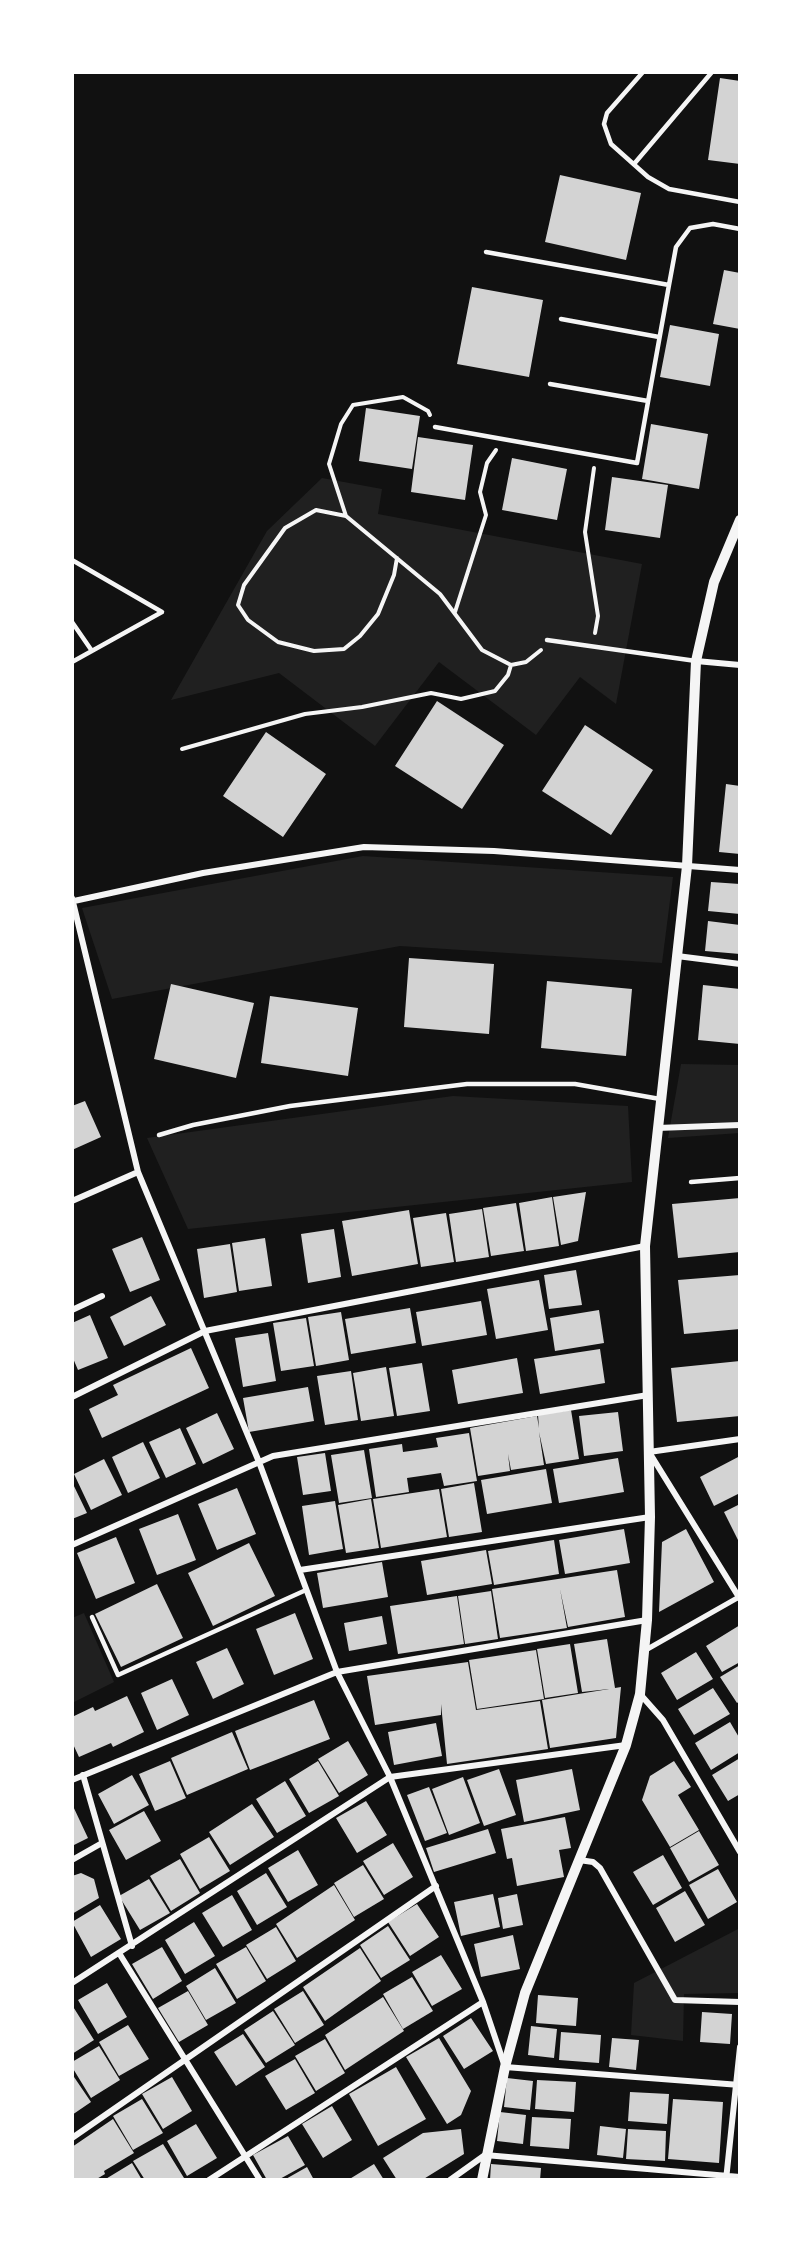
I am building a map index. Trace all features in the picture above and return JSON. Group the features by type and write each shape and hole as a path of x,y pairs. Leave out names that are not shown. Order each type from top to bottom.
{"street":[{"path":"482,2180 485,2155 505,2067 525,1992 626,1745 640,1694 647,1620 650,1517 645,1246 687,866 696,661 714,582 740,520"},
{"path":"696,661 740,665"},
{"path":"505,2067 483,2002 390,1777 337,1672 259,1462 138,1172 73,900 203,873 364,848 494,851 740,870"},
{"path":"677,956 740,964"},
{"path":"657,1128 740,1125"},
{"path":"72,1201 138,1172"},
{"path":"72,1396 205,1331 645,1246"},
{"path":"72,1310 102,1296"},
{"path":"72,1545 273,1456 648,1395"},
{"path":"649,1452 740,1439"},
{"path":"644,1652 740,1598 649,1452"},
{"path":"300,1570 650,1517"},
{"path":"72,1780 337,1672 647,1620"},
{"path":"640,1694 663,1720 740,1852"},
{"path":"72,1983 390,1777 626,1745"},
{"path":"83,1774 132,1946"},
{"path":"72,1860 102,1843"},
{"path":"579,1860 593,1862 600,1868 675,2000 740,2002"},
{"path":"72,2138 436,1886"},
{"path":"119,1953 260,2180"},
{"path":"209,2180 483,2002"},
{"path":"726,2178 738,2085 740,2048"},
{"path":"505,2067 738,2085"},
{"path":"450,2180 485,2155 726,2178 740,2177"}],"lane":[{"path":"643,72 607,113 604,124 611,144 648,177 669,189 740,202"},
{"path":"634,164 712,72"},
{"path":"435,427 637,464 676,247 690,228 713,224 740,229"},
{"path":"486,252 669,285"},
{"path":"561,319 660,337"},
{"path":"550,384 648,401"},
{"path":"72,560 162,612 72,663"},
{"path":"72,622 92,651"},
{"path":"547,640 696,661"},
{"path":"159,1135 193,1125 291,1106 466,1084 575,1084 660,1100"},
{"path":"691,1182 740,1178"},
{"path":"92,1617 118,1675 306,1590"}],"path":[{"path":"346,516 329,464 341,424 353,405 403,397 428,411 435,427"},
{"path":"455,612 486,515 480,492 487,463 503,439"},
{"path":"592,647 598,616 585,532 596,456"},
{"path":"397,558 394,575 378,614 360,636 344,649 314,651 278,642 248,620 238,605 244,585 285,528 316,510 346,516 397,558 440,594 482,650 512,666 526,663 539,653 547,640"},
{"path":"182,749 305,714 362,707 430,693 462,699 495,691 512,666"}],"shaded area":[{"path":"322,478 382,489 378,514 642,564 616,704 580,677 536,735 439,662 375,746 279,673 171,700 267,531"},
{"path":"363,856 673,877 662,963 400,946 112,999 82,908"},
{"path":"681,1064 740,1065 740,1133 668,1138"},
{"path":"453,1096 628,1106 632,1182 188,1229 147,1138"},
{"path":"84,1613 114,1682 72,1703 72,1618"},
{"path":"740,1928 740,1993 684,1994 683,2041 631,2035 634,1983"}],"building":[{"path":"720,78 740,81 740,164 708,160"},
{"path":"560,175 641,193 626,260 545,242"},
{"path":"724,270 740,273 740,329 713,324"},
{"path":"472,287 543,300 529,377 457,364"},
{"path":"670,325 719,334 710,386 660,377"},
{"path":"366,408 420,416 412,469 359,461"},
{"path":"651,424 708,434 699,489 642,479"},
{"path":"418,437 473,445 465,500 411,492"},
{"path":"512,458 567,469 557,520 502,510"},
{"path":"612,477 668,485 660,538 605,530"},
{"path":"437,701 504,745 462,809 395,766"},
{"path":"585,725 653,770 611,835 542,791"},
{"path":"266,732 326,774 283,837 223,796"},
{"path":"726,784 740,786 740,854 719,852"},
{"path":"711,882 740,884 740,914 708,911"},
{"path":"708,921 740,925 740,954 705,951"},
{"path":"409,958 494,964 489,1034 404,1027"},
{"path":"547,981 632,989 626,1056 541,1048"},
{"path":"171,984 254,1003 236,1078 154,1059"},
{"path":"703,985 740,989 740,1044 698,1040"},
{"path":"270,996 358,1008 348,1076 261,1063"},
{"path":"85,1101 101,1137 72,1150 72,1106"},
{"path":"586,1192 578,1241 561,1245 553,1197"},
{"path":"552,1197 559,1246 526,1251 519,1203"},
{"path":"740,1198 740,1252 678,1258 672,1204"},
{"path":"516,1203 524,1251 491,1256 483,1208"},
{"path":"482,1209 489,1257 456,1262 449,1214"},
{"path":"409,1210 418,1264 352,1276 342,1221"},
{"path":"446,1213 454,1262 421,1267 413,1218"},
{"path":"334,1229 341,1277 308,1283 301,1234"},
{"path":"142,1237 160,1280 130,1292 112,1249"},
{"path":"265,1238 272,1286 239,1291 232,1243"},
{"path":"230,1244 237,1292 204,1298 197,1249"},
{"path":"576,1270 582,1305 549,1309 544,1275"},
{"path":"740,1275 740,1329 684,1334 678,1280"},
{"path":"539,1280 548,1330 496,1339 487,1289"},
{"path":"151,1296 166,1325 124,1346 110,1317"},
{"path":"481,1301 487,1335 422,1346 416,1312"},
{"path":"410,1308 416,1343 351,1354 345,1319"},
{"path":"599,1310 604,1343 555,1351 550,1318"},
{"path":"341,1312 349,1360 316,1366 308,1317"},
{"path":"90,1315 108,1358 78,1370 72,1356 72,1323"},
{"path":"306,1318 314,1366 281,1371 273,1323"},
{"path":"268,1333 276,1381 243,1387 235,1338"},
{"path":"191,1348 209,1388 102,1438 89,1409 118,1395 113,1385"},
{"path":"600,1349 605,1383 540,1394 534,1359"},
{"path":"517,1358 523,1393 458,1404 452,1370"},
{"path":"740,1361 740,1416 677,1422 671,1368"},
{"path":"422,1363 430,1411 397,1416 389,1368"},
{"path":"386,1367 394,1416 361,1421 353,1373"},
{"path":"351,1371 358,1420 325,1425 317,1376"},
{"path":"308,1387 314,1421 249,1432 243,1398"},
{"path":"571,1410 579,1459 546,1464 539,1432 544,1465 511,1470 508,1454 510,1471 478,1476 470,1428 537,1416 539,1428 538,1415"},
{"path":"618,1412 623,1451 584,1456 579,1416"},
{"path":"217,1413 234,1449 203,1464 186,1428"},
{"path":"180,1428 196,1464 166,1478 149,1442"},
{"path":"469,1433 477,1481 444,1486 441,1473 407,1478 409,1492 376,1497 369,1449 402,1444 403,1452 438,1447 436,1438"},
{"path":"143,1442 160,1478 128,1493 112,1457"},
{"path":"364,1450 372,1498 339,1503 331,1455"},
{"path":"325,1453 331,1491 303,1495 297,1457"},
{"path":"740,1456 740,1493 714,1506 700,1477"},
{"path":"618,1458 624,1492 559,1503 553,1469"},
{"path":"104,1459 122,1495 91,1510 74,1474"},
{"path":"546,1469 552,1503 487,1514 481,1480"},
{"path":"72,1482 87,1513 72,1519"},
{"path":"474,1483 482,1532 449,1537 441,1489"},
{"path":"237,1488 256,1534 217,1550 198,1504"},
{"path":"439,1489 447,1537 381,1548 373,1499"},
{"path":"371,1499 379,1548 346,1553 338,1505"},
{"path":"335,1501 343,1549 309,1555 302,1506"},
{"path":"740,1504 740,1544 724,1512"},
{"path":"178,1514 196,1560 157,1575 139,1529"},
{"path":"624,1529 630,1563 565,1574 559,1540"},
{"path":"686,1529 714,1582 659,1612 662,1542"},
{"path":"116,1537 135,1583 96,1599 77,1553"},
{"path":"554,1540 559,1574 494,1585 488,1551"},
{"path":"249,1543 275,1596 213,1626 188,1573"},
{"path":"486,1550 492,1584 427,1595 421,1561"},
{"path":"382,1562 388,1597 323,1608 317,1573"},
{"path":"617,1570 625,1617 568,1627 560,1589 567,1628 500,1638 492,1589"},
{"path":"157,1584 183,1638 121,1667 95,1614"},
{"path":"491,1591 498,1639 465,1644 458,1596"},
{"path":"457,1596 464,1644 398,1654 390,1606"},
{"path":"295,1613 313,1659 274,1675 256,1629"},
{"path":"382,1616 387,1644 349,1651 344,1623"},
{"path":"740,1625 740,1662 722,1672 706,1646"},
{"path":"607,1639 615,1688 621,1687 616,1738 550,1748 542,1700 609,1689 582,1692 574,1644"},
{"path":"570,1644 578,1693 545,1698 537,1649"},
{"path":"227,1648 244,1684 213,1699 196,1662"},
{"path":"536,1650 544,1699 477,1709 469,1660"},
{"path":"696,1652 713,1679 677,1700 661,1673"},
{"path":"468,1662 476,1710 540,1701 548,1749 447,1764 441,1704 441,1715 375,1725 367,1676"},
{"path":"740,1665 740,1701 737,1703 720,1677"},
{"path":"172,1679 189,1715 157,1730 141,1693"},
{"path":"713,1688 730,1714 694,1735 678,1709"},
{"path":"127,1696 144,1732 113,1747 111,1743 79,1757 72,1742 72,1717 93,1707 95,1711"},
{"path":"314,1700 330,1739 250,1770 235,1731"},
{"path":"730,1722 740,1739 740,1752 711,1770 695,1743"},
{"path":"436,1723 442,1756 394,1765 388,1732"},
{"path":"232,1732 248,1769 187,1795 171,1758"},
{"path":"348,1741 368,1775 339,1793 318,1759"},
{"path":"740,1758 740,1794 728,1801 712,1775"},
{"path":"170,1761 186,1798 155,1811 139,1774"},
{"path":"318,1761 339,1796 309,1813 289,1779"},
{"path":"674,1761 691,1787 678,1795 699,1830 670,1847 642,1800 650,1776"},
{"path":"499,1769 516,1815 484,1826 467,1780"},
{"path":"572,1769 580,1810 524,1822 516,1780"},
{"path":"132,1775 149,1805 114,1824 98,1794"},
{"path":"463,1777 480,1823 449,1835 432,1789"},
{"path":"285,1781 306,1816 277,1833 256,1799"},
{"path":"429,1787 447,1833 425,1841 407,1795"},
{"path":"366,1801 387,1835 357,1853 336,1818"},
{"path":"72,1804 88,1838 72,1846"},
{"path":"252,1804 274,1837 230,1865 209,1832"},
{"path":"144,1811 161,1841 126,1860 109,1830"},
{"path":"565,1817 571,1848 559,1850 564,1877 517,1886 512,1858 507,1859 501,1829"},
{"path":"488,1829 496,1853 434,1872 426,1848"},
{"path":"699,1831 719,1865 689,1882 670,1848"},
{"path":"209,1837 230,1871 200,1889 180,1854"},
{"path":"393,1843 413,1877 384,1895 363,1861"},
{"path":"298,1850 318,1885 288,1902 268,1868"},
{"path":"663,1855 682,1888 653,1905 633,1872"},
{"path":"180,1859 200,1893 171,1911 150,1876"},
{"path":"363,1865 384,1899 354,1917 334,1883"},
{"path":"718,1869 737,1902 708,1919 689,1885"},
{"path":"81,1873 94,1879 99,1898 72,1914 72,1876"},
{"path":"266,1873 287,1907 257,1925 237,1891"},
{"path":"149,1879 170,1913 140,1930 119,1896"},
{"path":"334,1885 355,1920 297,1958 276,1924"},
{"path":"685,1891 705,1925 675,1942 656,1908"},
{"path":"493,1894 500,1927 461,1936 454,1902"},
{"path":"517,1894 523,1925 503,1929 498,1898"},
{"path":"232,1895 252,1930 223,1947 202,1913"},
{"path":"417,1904 439,1937 410,1956 388,1922"},
{"path":"100,1905 121,1939 91,1957 72,1922"},
{"path":"194,1922 215,1956 185,1974 165,1940"},
{"path":"388,1926 410,1960 381,1978 360,1945"},
{"path":"276,1927 296,1961 267,1979 246,1945"},
{"path":"513,1935 520,1969 481,1977 474,1944"},
{"path":"162,1947 182,1981 153,1999 132,1964"},
{"path":"246,1947 266,1981 237,1999 216,1964"},
{"path":"360,1948 381,1981 325,2021 303,1987"},
{"path":"441,1955 462,1989 432,2006 412,1972"},
{"path":"215,1968 236,2003 206,2020 186,1986"},
{"path":"412,1977 433,2011 403,2029 383,1994"},
{"path":"107,1983 127,2017 98,2034 78,2000"},
{"path":"188,1991 208,2025 179,2042 158,2008"},
{"path":"303,1991 324,2025 295,2043 274,2009"},
{"path":"538,1995 578,1998 576,2026 536,2023"},
{"path":"383,1997 404,2031 345,2070 325,2035"},
{"path":"72,2005 94,2040 72,2054"},
{"path":"273,2011 295,2045 266,2063 244,2030"},
{"path":"702,2012 732,2014 730,2044 700,2042"},
{"path":"471,2018 493,2051 464,2069 443,2036"},
{"path":"128,2025 149,2059 119,2076 99,2042"},
{"path":"531,2026 557,2029 554,2058 528,2055"},
{"path":"561,2032 601,2035 599,2063 559,2060"},
{"path":"243,2034 265,2067 236,2086 214,2052"},
{"path":"439,2038 471,2091 461,2115 447,2124 406,2057"},
{"path":"612,2038 639,2040 636,2070 609,2067"},
{"path":"325,2039 345,2073 316,2091 295,2056"},
{"path":"99,2046 120,2080 91,2098 72,2067 72,2062"},
{"path":"295,2059 315,2093 286,2110 265,2076"},
{"path":"396,2067 426,2119 378,2146 349,2094"},
{"path":"72,2074 91,2102 72,2115"},
{"path":"172,2077 192,2111 163,2129 142,2094"},
{"path":"507,2078 533,2081 530,2110 504,2107"},
{"path":"537,2080 576,2082 574,2112 535,2109"},
{"path":"630,2092 669,2094 667,2124 628,2121"},
{"path":"142,2099 163,2133 133,2150 113,2116"},
{"path":"673,2099 723,2102 719,2163 668,2159"},
{"path":"332,2106 352,2140 323,2158 302,2124"},
{"path":"500,2112 526,2115 523,2144 497,2141"},
{"path":"532,2117 571,2119 569,2149 530,2146"},
{"path":"113,2119 134,2153 104,2171 105,2174 95,2180 72,2180 72,2147"},
{"path":"196,2124 217,2158 187,2176 167,2141"},
{"path":"600,2126 626,2129 623,2158 597,2155"},
{"path":"461,2129 464,2154 422,2180 397,2180 383,2158 423,2133"},
{"path":"628,2129 666,2131 665,2161 626,2159"},
{"path":"288,2136 305,2165 278,2180 267,2180 253,2155"},
{"path":"163,2144 184,2178 145,2180 133,2161"},
{"path":"132,2163 142,2180 104,2180"},
{"path":"374,2164 384,2180 348,2180"},
{"path":"491,2164 541,2168 540,2180 490,2180"},
{"path":"307,2167 314,2180 284,2180"}]}
